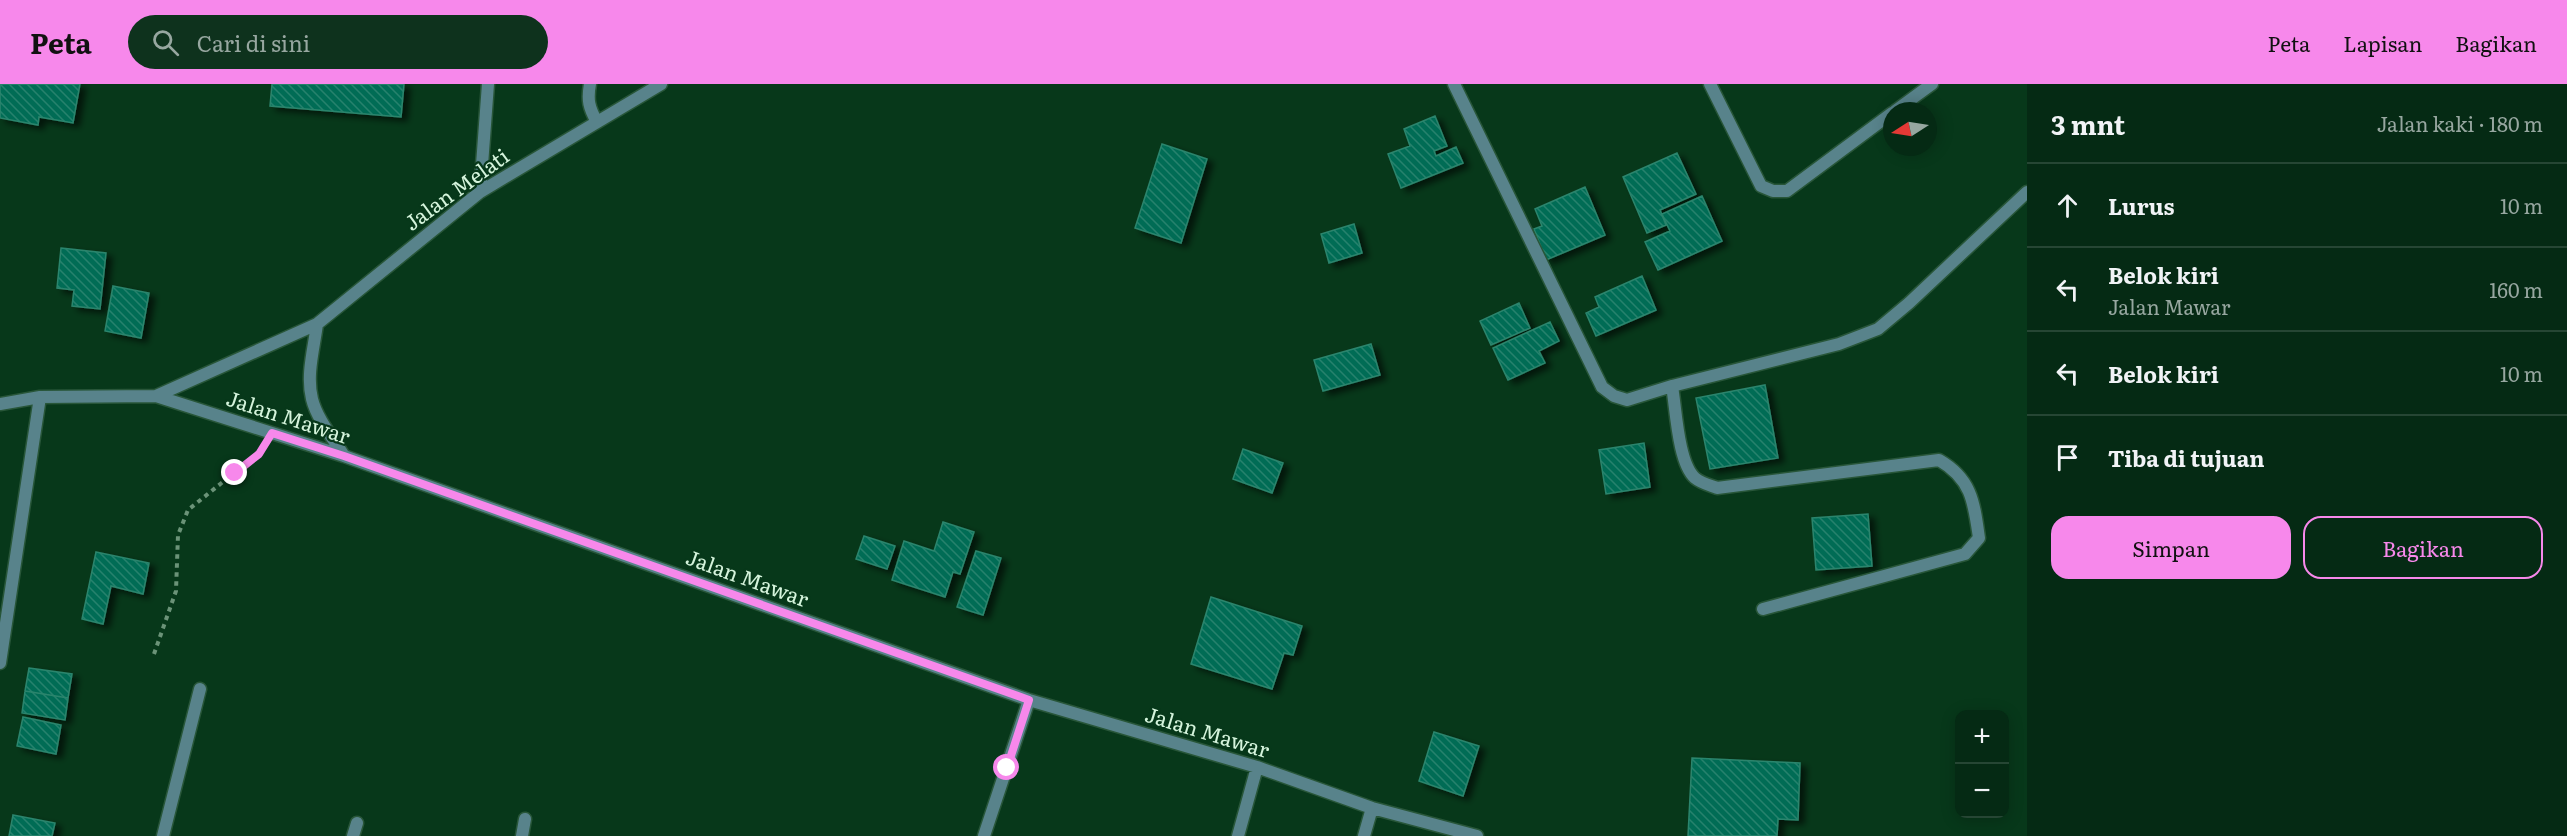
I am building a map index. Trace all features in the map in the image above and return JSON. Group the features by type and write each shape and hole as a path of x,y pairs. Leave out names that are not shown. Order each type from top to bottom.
{"street":[{"path":"480,192 488,84"},
{"path":"590,84 589,107 597,122"},
{"name":"Jalan Melati","path":"156,396 317,324 480,192 661,84"},
{"path":"1454,84 1602,387 1614,396 1627,400 1672,386 1839,345 1878,328 1910,303 2027,192"},
{"path":"1710,84 1761,186 1773,191 1787,191 1883,120"},
{"path":"1908,102 1932,84"},
{"path":"317,324 310,371 312,399 318,414 344,456"},
{"path":"1672,386 1684,460 1694,477 1717,488 1939,460 1954,469 1967,485 1975,509 1979,538 1965,554 1763,609"},
{"name":"Jalan Mawar","path":"0,404 40,397 156,396 344,456 1029,700 1257,767 1372,808 1477,836"},
{"path":"0,663 40,397"},
{"path":"163,836 200,689"},
{"path":"984,836 1029,700"},
{"path":"1238,836 1257,767"},
{"path":"1364,836 1372,808"},
{"path":"522,836 525,819"},
{"path":"353,836 357,823"}],"path":[{"path":"154,654 176,591 178,535 188,510 259,454 272,433"}],"building":[{"path":"0,84 80,84 73,123 39,117 38,125 0,118"},
{"path":"272,84 404,84 401,117 270,106"},
{"path":"1435,116 1447,146 1434,151 1436,156 1456,147 1463,163 1401,188 1388,154 1410,146 1404,129"},
{"path":"1162,144 1207,159 1181,243 1135,228"},
{"path":"1677,153 1696,194 1660,210 1666,225 1647,233 1623,177"},
{"path":"1585,187 1605,235 1546,260 1534,229 1542,226 1535,209"},
{"path":"1702,196 1722,241 1658,270 1645,242 1670,231 1662,214"},
{"path":"1354,224 1362,253 1329,263 1321,234"},
{"path":"61,248 106,253 100,309 72,306 74,290 57,288"},
{"path":"1642,276 1656,310 1596,336 1586,313 1599,307 1595,297"},
{"path":"113,286 149,293 141,338 105,331"},
{"path":"1519,303 1530,328 1491,345 1480,321"},
{"path":"1550,322 1559,341 1539,351 1545,363 1508,380 1493,348"},
{"path":"1371,344 1380,375 1323,391 1314,360"},
{"path":"1765,385 1778,458 1710,469 1696,398"},
{"path":"1644,443 1650,487 1606,494 1599,450"},
{"path":"1243,449 1283,463 1272,493 1233,479"},
{"path":"1868,514 1872,566 1816,570 1812,518"},
{"path":"943,522 974,532 960,574 953,572 945,597 892,580 904,541 934,551"},
{"path":"864,536 895,546 887,569 856,559"},
{"path":"976,551 1001,558 983,615 957,607"},
{"path":"96,552 149,563 143,594 111,586 103,624 82,619"},
{"path":"1211,597 1302,626 1293,655 1284,653 1272,689 1191,664"},
{"path":"29,668 72,674 68,698 25,691"},
{"path":"25,691 68,698 65,720 22,713"},
{"path":"23,717 61,725 56,754 17,746"},
{"path":"1434,732 1479,746 1463,796 1419,781"},
{"path":"1692,758 1800,763 1798,820 1778,819 1777,836 1688,836"},
{"path":"13,815 55,823 52,836 9,836"}],"route":[{"path":"235,473 259,454 272,433 344,456 1029,700 1007,768"}]}
